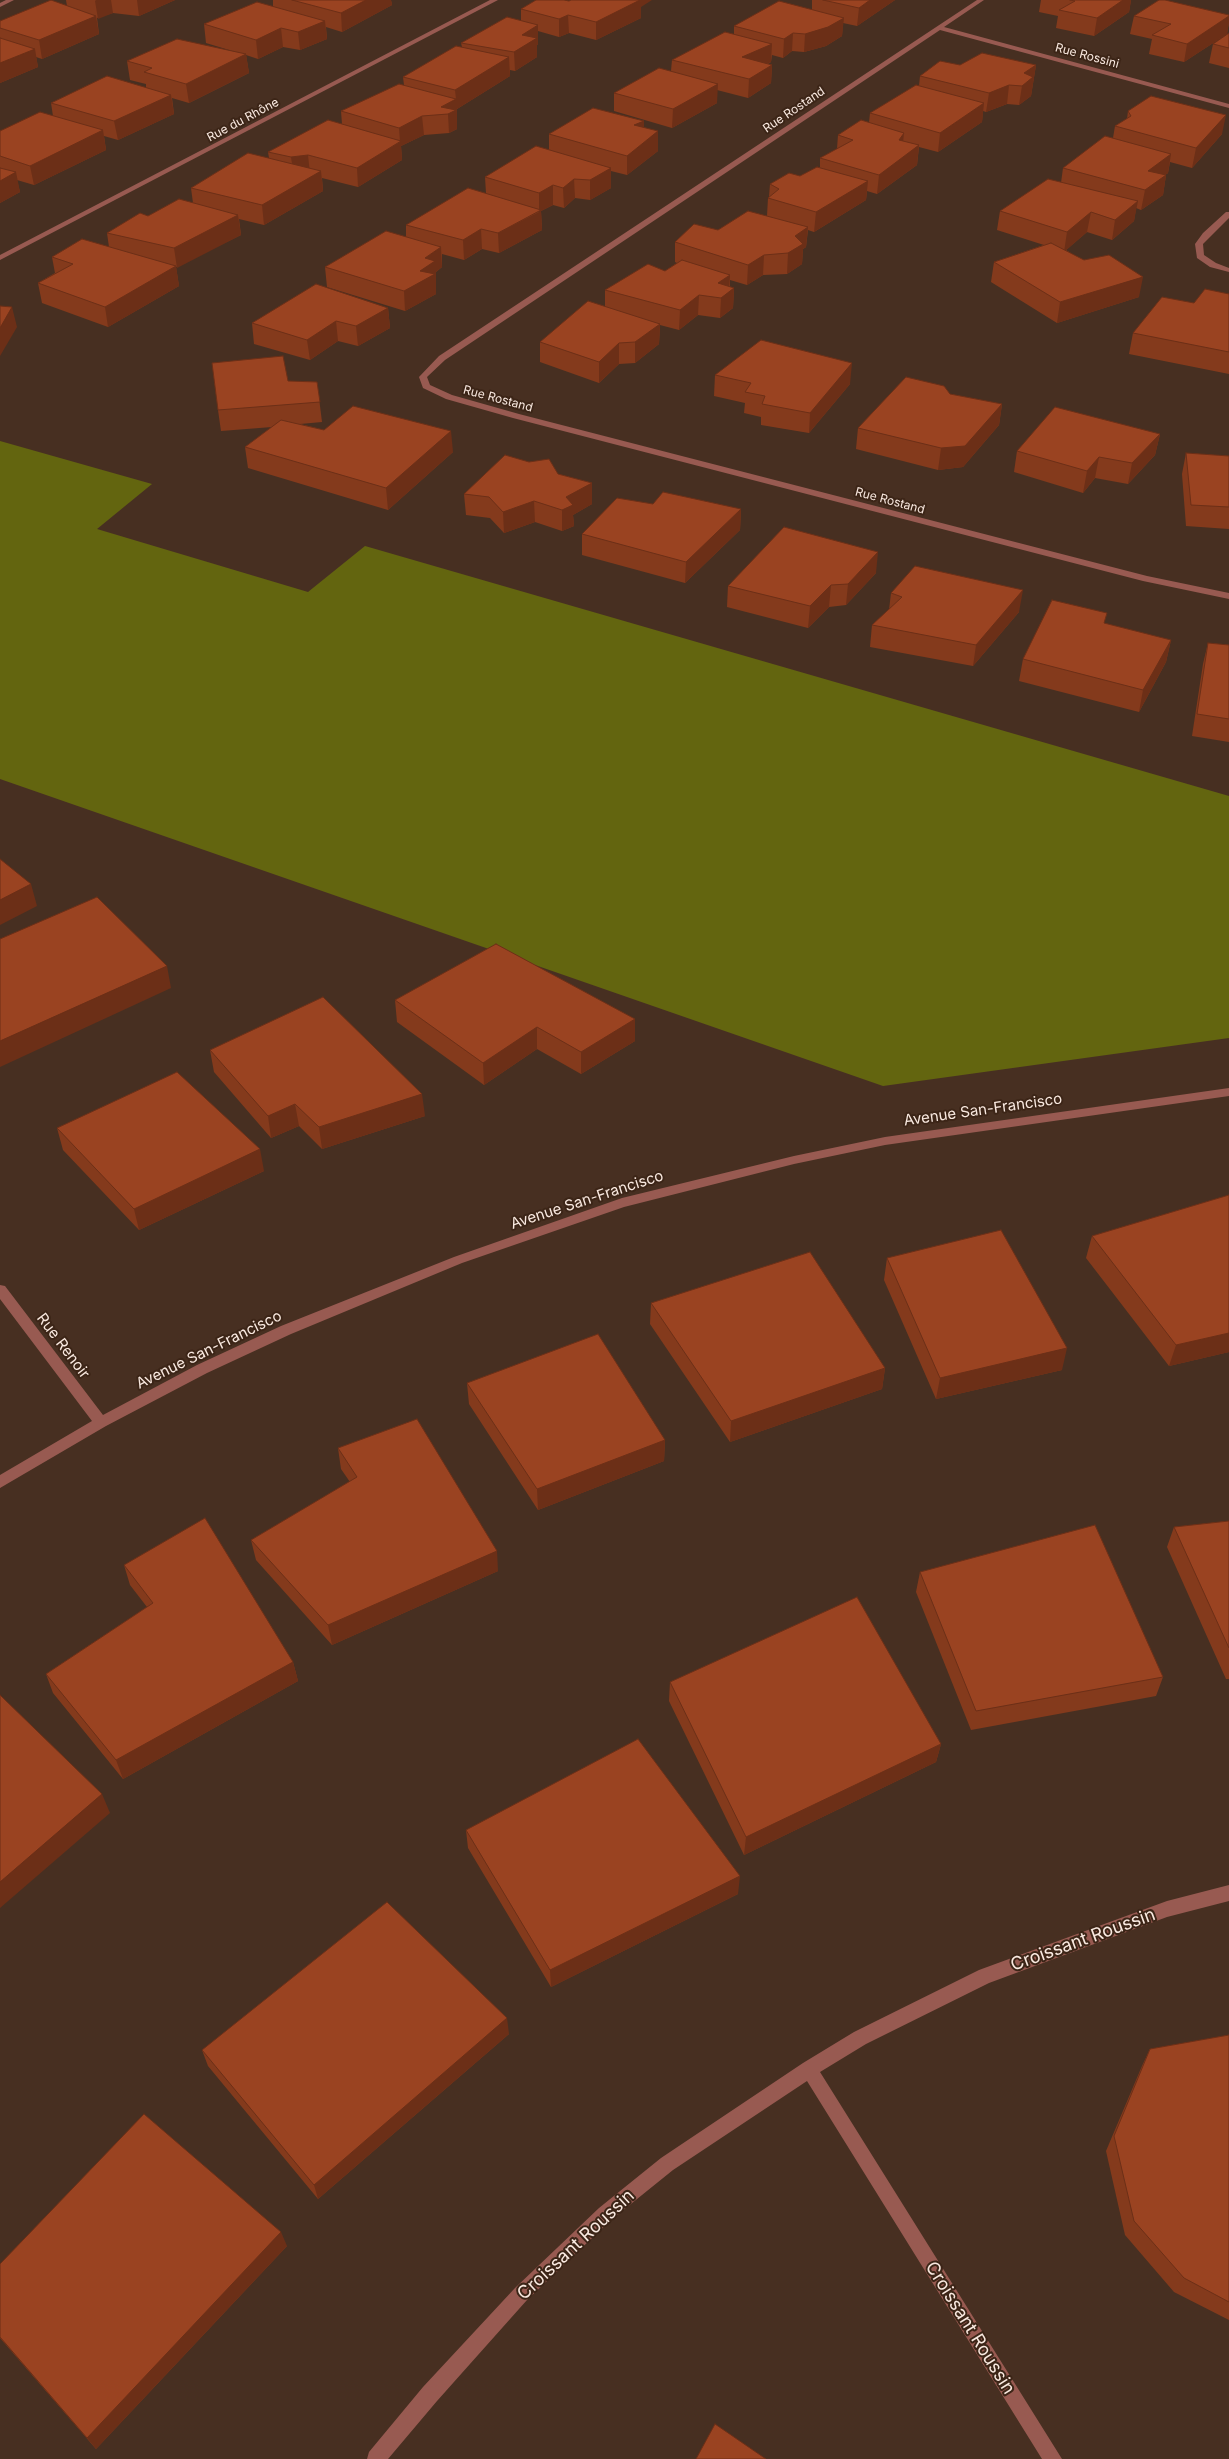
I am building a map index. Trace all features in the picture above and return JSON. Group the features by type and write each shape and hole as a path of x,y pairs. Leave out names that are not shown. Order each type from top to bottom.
{"street":[{"path":"0,5 11,0"},
{"name":"Rue du Rhône","path":"0,258 495,0"},
{"name":"Rue Rostand","path":"981,0 442,358 423,377 426,386 449,397 516,416 1137,576 1229,596"},
{"name":"Rue Rossini","path":"939,28 1229,106"},
{"path":"1229,214 1199,244 1200,256 1213,265 1229,270"},
{"name":"Avenue San-Francisco","path":"0,1482 101,1422 202,1369 364,1296 543,1229 622,1203 785,1162 885,1141 1229,1092"},
{"name":"Rue Renoir","path":"0,1290 101,1422"},
{"name":"Croissant Roussin","path":"376,2459 430,2394 521,2294 605,2214 667,2164 809,2069 860,2038 985,1976 1167,1909 1229,1893"},
{"name":"Croissant Roussin","path":"809,2069 1053,2459"}],"shaded area":[{"path":"0,441 152,484 97,529 308,592 365,546 1229,796 1229,1038 883,1086 0,779"}],"building":[{"path":"51,0 96,16 39,40 0,28 0,21"},
{"path":"292,0 366,0 341,13"},
{"path":"536,0 640,0 596,22 568,15 559,19 521,9"},
{"path":"823,0 870,0 859,8"},
{"path":"1070,0 1123,0 1097,18 1059,10 1075,1"},
{"path":"1159,0 1229,16 1187,44 1152,35 1171,24 1134,16"},
{"path":"779,1 844,18 828,27 805,34 793,33 784,39 734,26"},
{"path":"257,2 325,21 298,32 281,28 256,40 204,24"},
{"path":"507,17 538,25 522,35 537,38 514,52 461,43"},
{"path":"725,32 772,44 742,57 772,65 749,79 672,60"},
{"path":"1229,33 1229,48 1213,44"},
{"path":"0,38 35,49 0,63"},
{"path":"177,39 246,54 186,84 144,72 152,68 127,61"},
{"path":"456,46 509,57 455,90 403,77"},
{"path":"982,53 1036,65 1024,73 1033,77 1022,86 1009,85 989,93 920,76 940,61 960,65"},
{"path":"659,68 718,84 673,109 614,93"},
{"path":"107,76 171,95 114,121 51,103"},
{"path":"399,84 456,99 441,107 456,110 448,114 422,116 399,128 341,111"},
{"path":"916,85 984,103 940,133 870,113"},
{"path":"1151,96 1226,115 1196,148 1115,126 1131,116 1128,111"},
{"path":"593,108 644,121 634,125 658,131 627,156 549,134"},
{"path":"40,112 103,130 30,166 0,156 0,131"},
{"path":"328,120 401,141 357,168 308,155 291,157 268,152"},
{"path":"861,120 904,133 899,140 919,145 879,175 820,158 853,140 838,135"},
{"path":"1105,136 1171,154 1148,171 1166,175 1145,190 1063,168"},
{"path":"536,146 611,168 590,180 574,179 563,188 553,185 539,193 485,177"},
{"path":"248,153 321,171 262,205 191,188"},
{"path":"817,167 868,181 816,212 768,198 779,189 770,184 789,173 800,176"},
{"path":"0,168 16,172 0,181"},
{"path":"1048,179 1138,201 1115,220 1091,212 1067,232 1000,211"},
{"path":"468,188 541,210 498,233 481,229 463,240 406,225"},
{"path":"179,199 238,215 174,248 107,233 140,213 148,216"},
{"path":"748,211 808,227 795,236 803,244 788,253 764,255 748,265 675,242 694,224 718,230"},
{"path":"386,231 441,247 425,258 435,261 420,271 435,274 404,291 325,267"},
{"path":"82,239 176,266 105,307 38,283 73,264 52,257"},
{"path":"1051,243 1084,260 1109,255 1143,277 1060,302 994,262"},
{"path":"682,260 730,275 718,283 734,288 721,298 699,295 680,310 605,290 648,264 665,271"},
{"path":"316,284 388,308 356,326 336,321 307,340 252,323"},
{"path":"1205,289 1229,294 1229,352 1133,333 1162,297 1194,303"},
{"path":"588,301 660,324 635,342 619,343 599,362 540,342"},
{"path":"0,306 12,307 0,328"},
{"path":"761,340 852,363 810,413 762,404 765,396 745,392 751,383 715,375"},
{"path":"283,356 288,381 317,382 320,402 218,410 212,363"},
{"path":"906,377 944,386 950,394 1002,404 965,446 941,448 858,428"},
{"path":"353,406 451,431 386,488 245,447 281,420 324,430"},
{"path":"1055,407 1160,434 1132,463 1099,457 1087,471 1017,451"},
{"path":"1186,453 1229,456 1229,507 1191,505"},
{"path":"505,455 529,462 549,459 558,474 592,483 566,497 573,505 562,510 534,501 503,512 489,497 464,494"},
{"path":"663,492 741,509 686,562 582,534 617,498 653,504"},
{"path":"784,527 878,552 848,584 831,585 810,606 728,586"},
{"path":"915,566 1023,590 976,645 872,625 902,597 891,593"},
{"path":"1052,600 1107,613 1104,623 1171,640 1143,690 1023,659"},
{"path":"1208,643 1229,645 1229,719 1197,714"},
{"path":"0,859 31,884 0,900"},
{"path":"97,897 167,966 0,1041 0,939"},
{"path":"496,944 635,1019 581,1052 537,1027 483,1063 395,1000"},
{"path":"323,997 422,1094 319,1127 295,1104 268,1116 210,1050"},
{"path":"177,1072 260,1149 134,1209 57,1128"},
{"path":"1229,1195 1229,1333 1176,1345 1092,1236"},
{"path":"1001,1230 1067,1348 940,1378 887,1258"},
{"path":"810,1252 885,1368 731,1421 651,1303"},
{"path":"598,1334 665,1440 537,1489 467,1383"},
{"path":"417,1419 497,1551 328,1625 251,1540 357,1477 338,1448"},
{"path":"205,1518 293,1662 116,1760 46,1674 153,1603 124,1565"},
{"path":"1229,1521 1229,1648 1174,1527"},
{"path":"1095,1525 1163,1677 976,1711 920,1572"},
{"path":"857,1597 941,1744 746,1837 670,1682"},
{"path":"0,1695 102,1794 0,1882"},
{"path":"638,1739 740,1876 550,1970 466,1830"},
{"path":"387,1902 507,2018 314,2185 202,2050"},
{"path":"1229,2035 1229,2302 1184,2278 1134,2221 1114,2136 1150,2049"},
{"path":"144,2114 281,2232 87,2438 0,2337 0,2264"},
{"path":"715,2424 766,2459 696,2459"}]}
